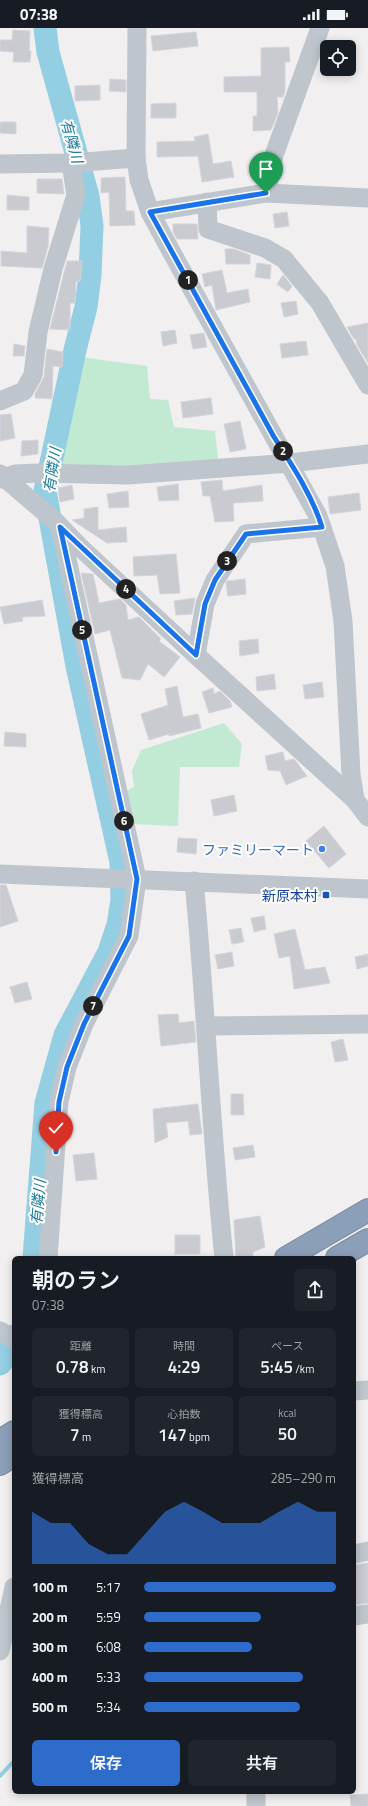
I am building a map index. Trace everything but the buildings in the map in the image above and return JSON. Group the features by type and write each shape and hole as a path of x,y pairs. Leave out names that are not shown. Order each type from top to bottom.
{"highway":[{"path":"289,1256 368,1210"},
{"path":"340,1256 368,1240"},
{"path":"0,1441 12,1433"},
{"path":"0,1464 12,1456"}],"street":[{"path":"137,28 136,158 139,180 150,212 318,516 335,566 343,621 349,748 355,800"},
{"path":"266,193 274,154 320,28"},
{"path":"0,164 78,162 136,158"},
{"path":"0,401 24,391 33,374 38,332 51,276 76,195 78,162"},
{"path":"150,212 266,193 368,198"},
{"path":"207,202 208,229 265,248 284,259 320,303 368,385"},
{"path":"1,477 16,474 47,473 128,475 290,463 368,454"},
{"path":"1,477 40,508 196,655 355,800 368,817"},
{"path":"48,1256 59,1102 67,1067 84,1024 129,936 134,879 57,524"},
{"path":"196,655 205,604 215,580 246,534 322,527"},
{"path":"0,874 368,889"},
{"path":"194,881 206,1026 214,1158 224,1256"},
{"path":"206,1026 368,1024"},
{"path":"356,1391 368,1390"},
{"path":"356,1554 368,1551"},
{"path":"0,1588 12,1591"},
{"path":"0,1651 12,1600"},
{"path":"356,1616 368,1614"},
{"path":"256,1794 256,1806"}],"green space":[{"path":"80,357 147,366 150,399 168,400 174,427 215,431 219,466 58,465"},
{"path":"224,723 242,744 239,767 180,767 178,826 130,824 125,792 134,787 132,771 141,750"}],"waterway":[{"name":"有隣川","path":"34,1256 46,1103 65,1035 109,952 118,925 122,900 121,862 77,666 45,491 75,350 86,307 90,275 92,226 88,196 48,52 45,28"},
{"name":"有隣川","path":"0,1364 5,1358 12,1341"},
{"path":"0,1776 12,1763"}],"place":[{"name":"ファミリーマート","path":"322,849"},
{"name":"新原本村","path":"326,895"}],"route":[{"path":"56,1152 59,1102 67,1067 84,1024 129,936 137,879 84,640 74,584 60,527 196,655 205,604 215,580 246,534 322,527 296,472 274,437 150,212 266,193"}]}
